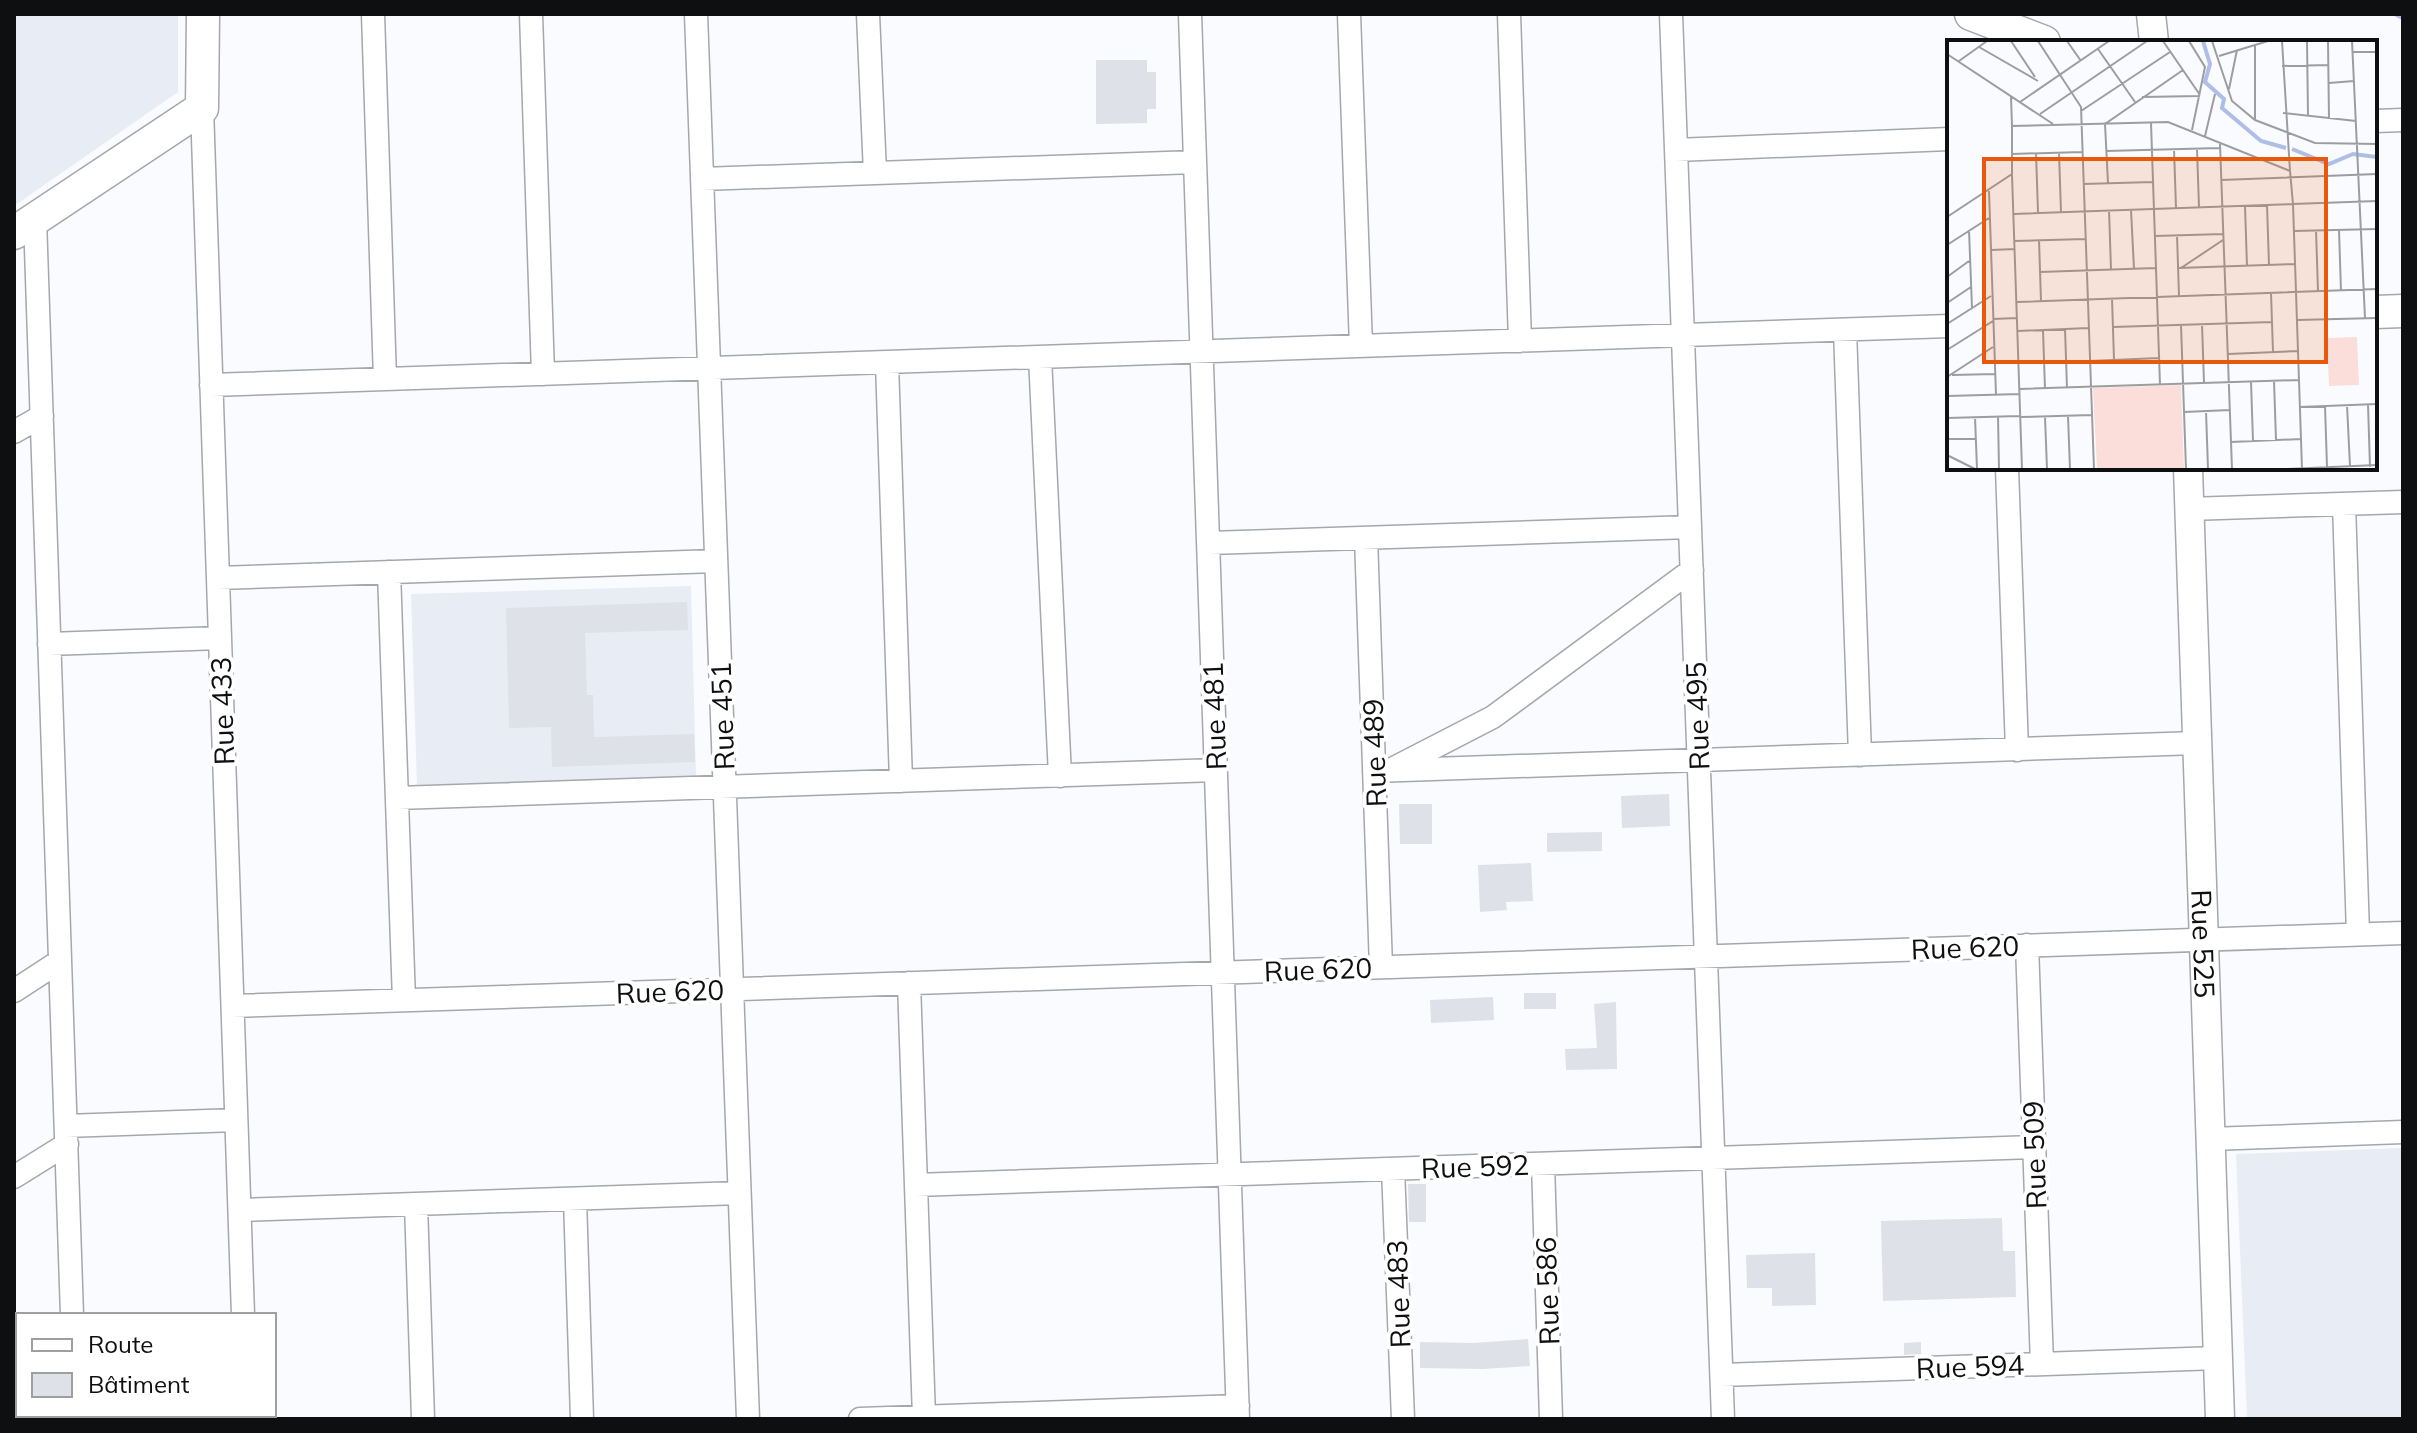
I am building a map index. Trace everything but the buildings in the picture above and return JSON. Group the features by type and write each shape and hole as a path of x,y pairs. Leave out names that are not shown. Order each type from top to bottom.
{"main road":[{"path":"24,226 202,108 203,14"},
{"path":"1971,14 2039,40"},
{"path":"2377,312 2403,311"}],"street":[{"path":"373,14 385,379"},
{"path":"531,14 543,374"},
{"name":"Rue 451","path":"696,14 748,1419"},
{"path":"868,14 875,173"},
{"name":"Rue 481","path":"1190,14 1238,1413"},
{"path":"1349,14 1361,346"},
{"path":"1509,14 1520,341"},
{"name":"Rue 495","path":"1671,14 1723,1419"},
{"path":"2151,14 2154,40"},
{"name":"Rue 433","path":"202,108 243,1313"},
{"path":"2377,121 2403,120"},
{"path":"1676,150 1947,139"},
{"path":"702,179 1195,162"},
{"path":"24,226 42,416 72,1313"},
{"path":"211,385 1947,326"},
{"path":"1845,330 1860,755"},
{"path":"1040,357 1060,776"},
{"path":"887,363 901,781"},
{"path":"14,432 42,416"},
{"path":"2007,470 2017,750"},
{"name":"Rue 525","path":"2188,470 2220,1419"},
{"path":"2189,509 2403,502"},
{"path":"2344,504 2358,934"},
{"path":"1209,543 1690,527"},
{"name":"Rue 489","path":"1366,538 1382,771 1381,967"},
{"path":"218,578 716,561"},
{"path":"1382,771 1493,717 1692,570"},
{"path":"389,572 404,1000"},
{"path":"49,644 220,638"},
{"path":"1382,771 2197,743"},
{"path":"397,798 1216,770"},
{"name":"Rue 620","path":"233,1006 2403,933"},
{"name":"Rue 509","path":"2027,945 2042,1364"},
{"path":"14,991 60,961"},
{"path":"909,983 924,1417"},
{"path":"14,1177 66,1135 236,1120"},
{"path":"2210,1139 2403,1132"},
{"name":"Rue 592","path":"916,1185 2034,1147"},
{"name":"Rue 586","path":"1543,1164 1551,1419"},
{"name":"Rue 483","path":"1393,1169 1403,1419"},
{"path":"240,1210 739,1193"},
{"path":"575,1199 582,1419"},
{"path":"416,1204 423,1419"},
{"name":"Rue 594","path":"1722,1375 2218,1358"},
{"path":"860,1419 1238,1413"}],"shaded area":[{"path":"14,14 178,14 178,92 14,206"},
{"path":"691,586 696,777 417,785 411,594"},
{"path":"2403,1148 2403,1419 2247,1419 2236,1154"}],"waterway":[{"path":"2397,14 2403,17"}]}
